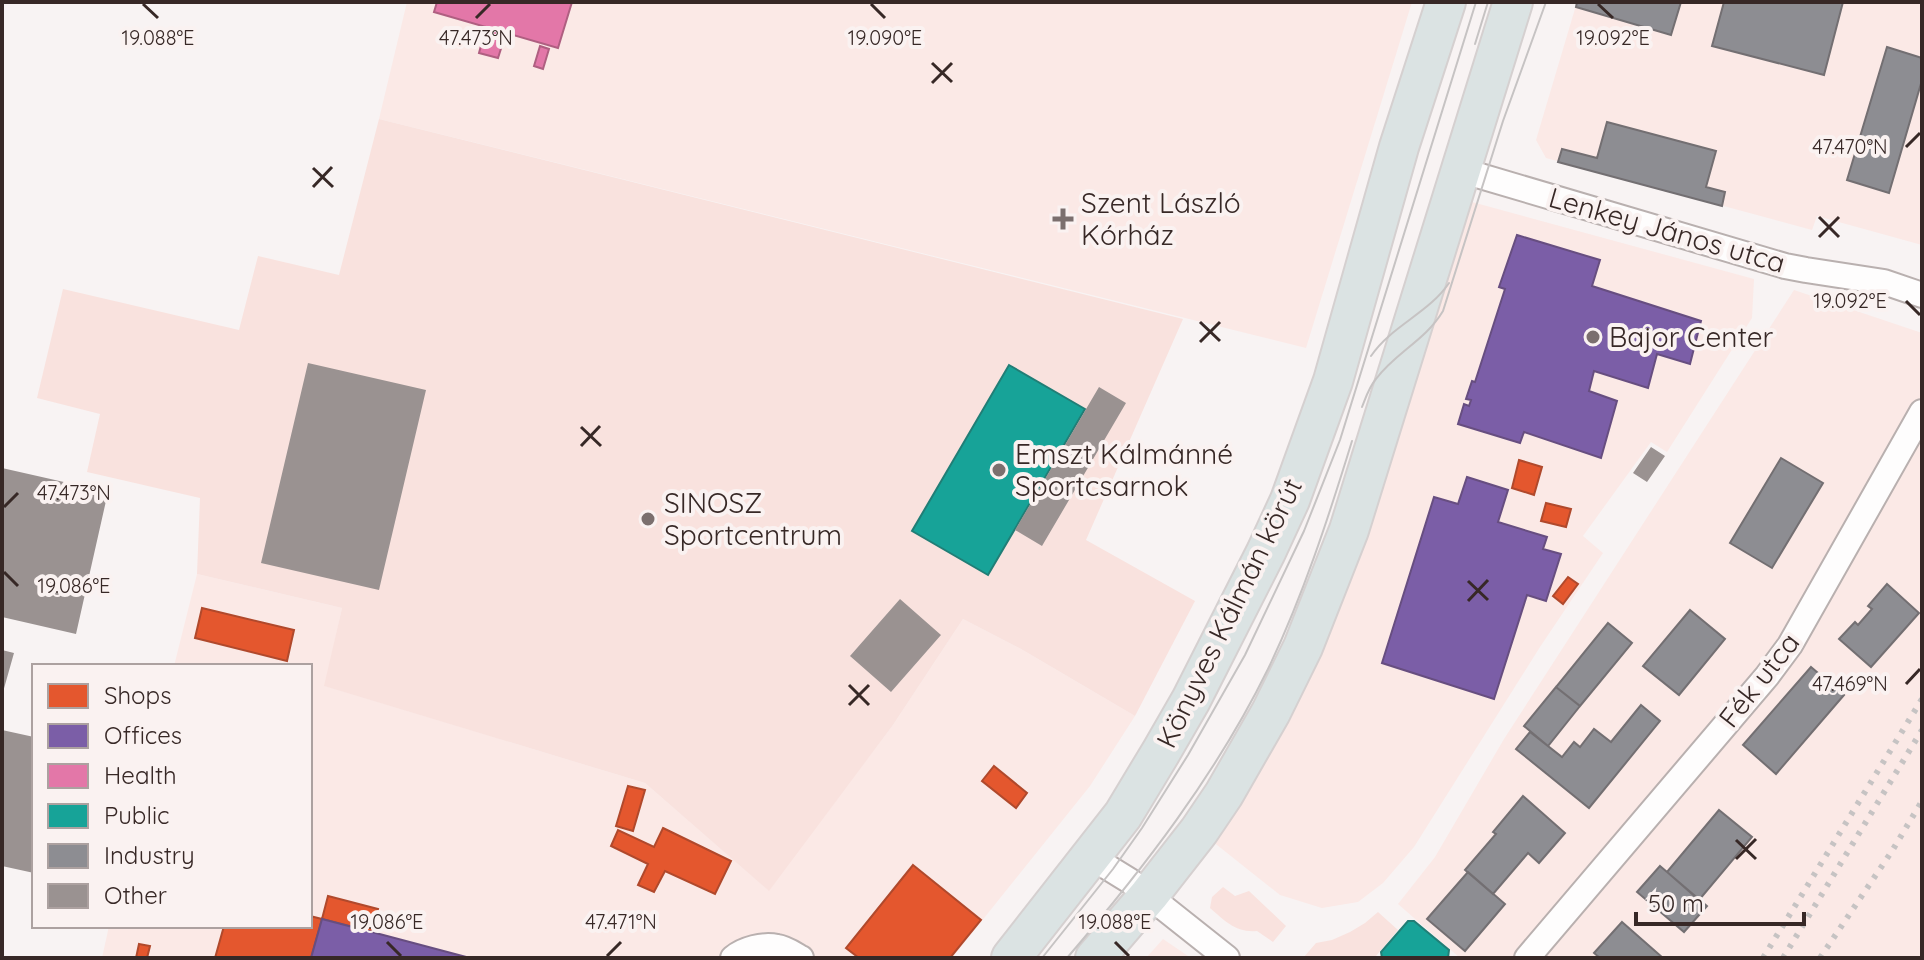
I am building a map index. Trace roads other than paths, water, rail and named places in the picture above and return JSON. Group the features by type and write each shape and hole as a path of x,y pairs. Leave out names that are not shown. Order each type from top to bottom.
{"main road":[{"name":"Könyves Kálmán körút","path":"1011,958 1123,815 1169,739 1290,500 1333,381 1399,147 1446,2"},
{"path":"1095,958 1181,856 1224,794 1271,712 1303,647 1349,530 1513,2"}],"street":[{"name":"Lenkey János utca","path":"1460,170 1806,270 1884,282 1922,295"},
{"name":"Fék utca","path":"1527,958 1790,645 1922,412"},
{"path":"1091,857 1149,895 1227,958"},
{"path":"733,958 756,947 779,947 801,958"}],"tram line":[{"path":"1042,958 1113,869 1188,755 1245,655 1304,531 1340,440 1476,2"},
{"path":"1475,44 1488,2"},
{"path":"1362,407 1371,385 1428,330 1443,311 1503,121 1546,2"},
{"path":"1371,356 1379,345 1431,303 1449,283"},
{"path":"1067,958 1176,820 1202,784 1248,708 1304,585 1352,441"}],"railway":[{"path":"1763,958 1922,699"},
{"path":"1783,958 1922,730"},
{"path":"1820,958 1922,801"}],"place":[{"name":"Szent László Kórház","path":"1063,219"},
{"name":"Bajor Center","path":"1593,337"},
{"name":"Emszt Kálmánné Sportcsarnok","path":"999,470"},
{"name":"SINOSZ Sportcentrum","path":"648,519"}]}
